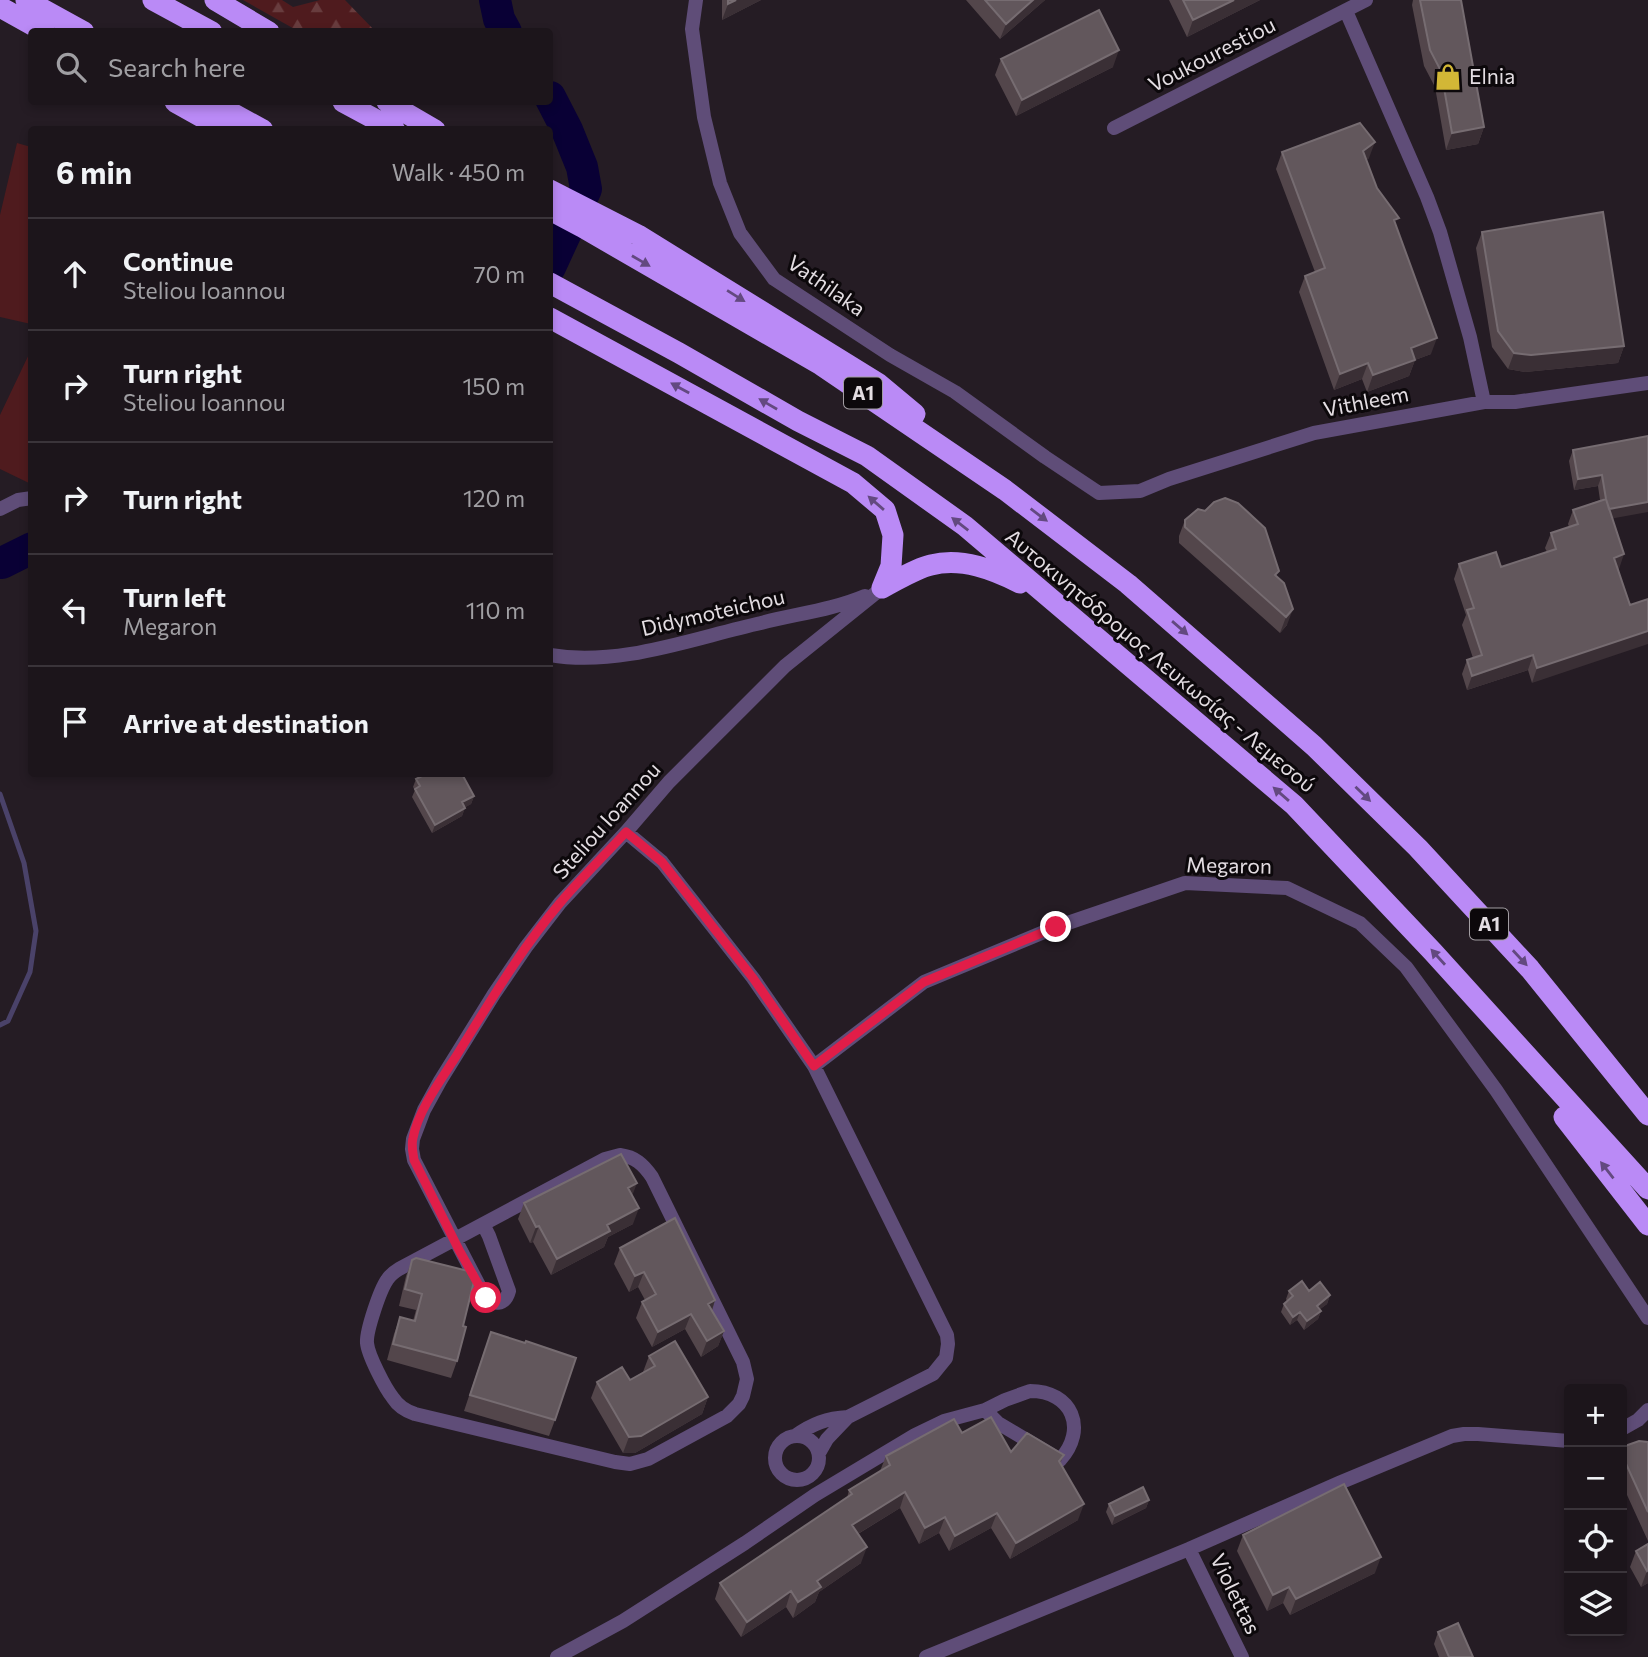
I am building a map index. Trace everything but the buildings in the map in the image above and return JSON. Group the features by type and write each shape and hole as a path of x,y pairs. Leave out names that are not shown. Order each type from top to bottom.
{"highway":[{"path":"26,0 77,28"},
{"path":"153,0 205,28"},
{"path":"215,0 262,28"},
{"path":"0,7 38,28"},
{"path":"193,105 220,126"},
{"path":"193,105 227,126"},
{"path":"193,105 252,126"},
{"path":"349,105 388,126"},
{"path":"392,105 428,126"},
{"path":"553,192 587,220"},
{"name":"A1","path":"553,211 587,220 821,365 1005,490 1128,584 1314,746 1418,848 1530,968 1648,1115"},
{"name":"Αυτοκινητόδρομος Λευκωσίας - Λεμεσού","path":"553,285 798,421 867,456 965,526 1294,805 1433,952 1648,1189"},
{"path":"554,320 853,483 885,510 893,534 891,566 882,588"},
{"path":"882,588 911,572 952,562 998,572 1050,599"},
{"path":"1484,1008 1521,1064 1590,1148 1648,1225"}],"street":[{"name":"Vathilaka","path":"696,0 692,29 704,117 720,183 740,233 774,279 890,355 955,392 1099,493"},
{"name":"Voukourestiou","path":"1114,128 1366,0"},
{"path":"1346,11 1440,232 1470,337 1484,402"},
{"name":"Vithleem","path":"1099,493 1140,491 1169,479 1314,433 1484,402 1515,401 1648,383"},
{"path":"0,509 18,500 28,499"},
{"name":"Didymoteichou","path":"553,655 604,656 658,649 850,602 882,588"},
{"name":"Steliou Ioannou","path":"482,1224 508,1288 507,1297 501,1303 493,1303 484,1295 414,1160 412,1149 412,1139 417,1126 447,1070 494,994 560,903 669,782 785,666 882,588"},
{"path":"626,832 662,862 753,978 814,1066 943,1325 948,1344 946,1359 933,1374 848,1418 827,1439 819,1453 817,1467 807,1477 786,1477 777,1466 775,1459 784,1440 819,1422 832,1418 848,1418"},
{"name":"Megaron","path":"814,1066 924,982 1056,927 1185,883 1287,888 1360,923 1406,967 1496,1090 1648,1318"},
{"path":"620,1155 634,1158 652,1177 743,1362 747,1379 739,1404 727,1416 648,1459 630,1464 408,1411 392,1398 372,1359 367,1342 381,1291 390,1276 399,1269 482,1224 605,1159 620,1155"},
{"path":"556,1657 623,1621 815,1495 929,1427 985,1410 1030,1391 1042,1391 1054,1395 1064,1403 1071,1414 1074,1439 1069,1451 1060,1460 998,1423 985,1410"},
{"path":"1627,1427 1648,1410"},
{"path":"926,1657 1189,1549 1452,1436 1478,1434 1564,1441"},
{"path":"795,1436 811,1441 819,1453"},
{"path":"807,1477 815,1495"},
{"name":"Violettas","path":"1189,1549 1242,1657"}],"green space":[{"path":"243,0 282,0 293,7 320,0 345,0 372,28 293,28"},
{"path":"17,143 28,146 28,323 0,317 0,215"},
{"path":"28,356 28,482 0,469 0,415"}],"waterway":[{"path":"495,0 504,28"},
{"path":"553,103 582,167 586,189 553,260"},
{"path":"2,563 28,550"},
{"path":"0,794 24,863 36,931 30,972 8,1021 0,1025"}],"place":[{"name":"Elnia","path":"1448,77"}],"route":[{"path":"486,1298 414,1160 412,1139 440,1082 526,947 560,903 626,832 662,862 753,978 814,1066 924,982 1056,927"}]}
